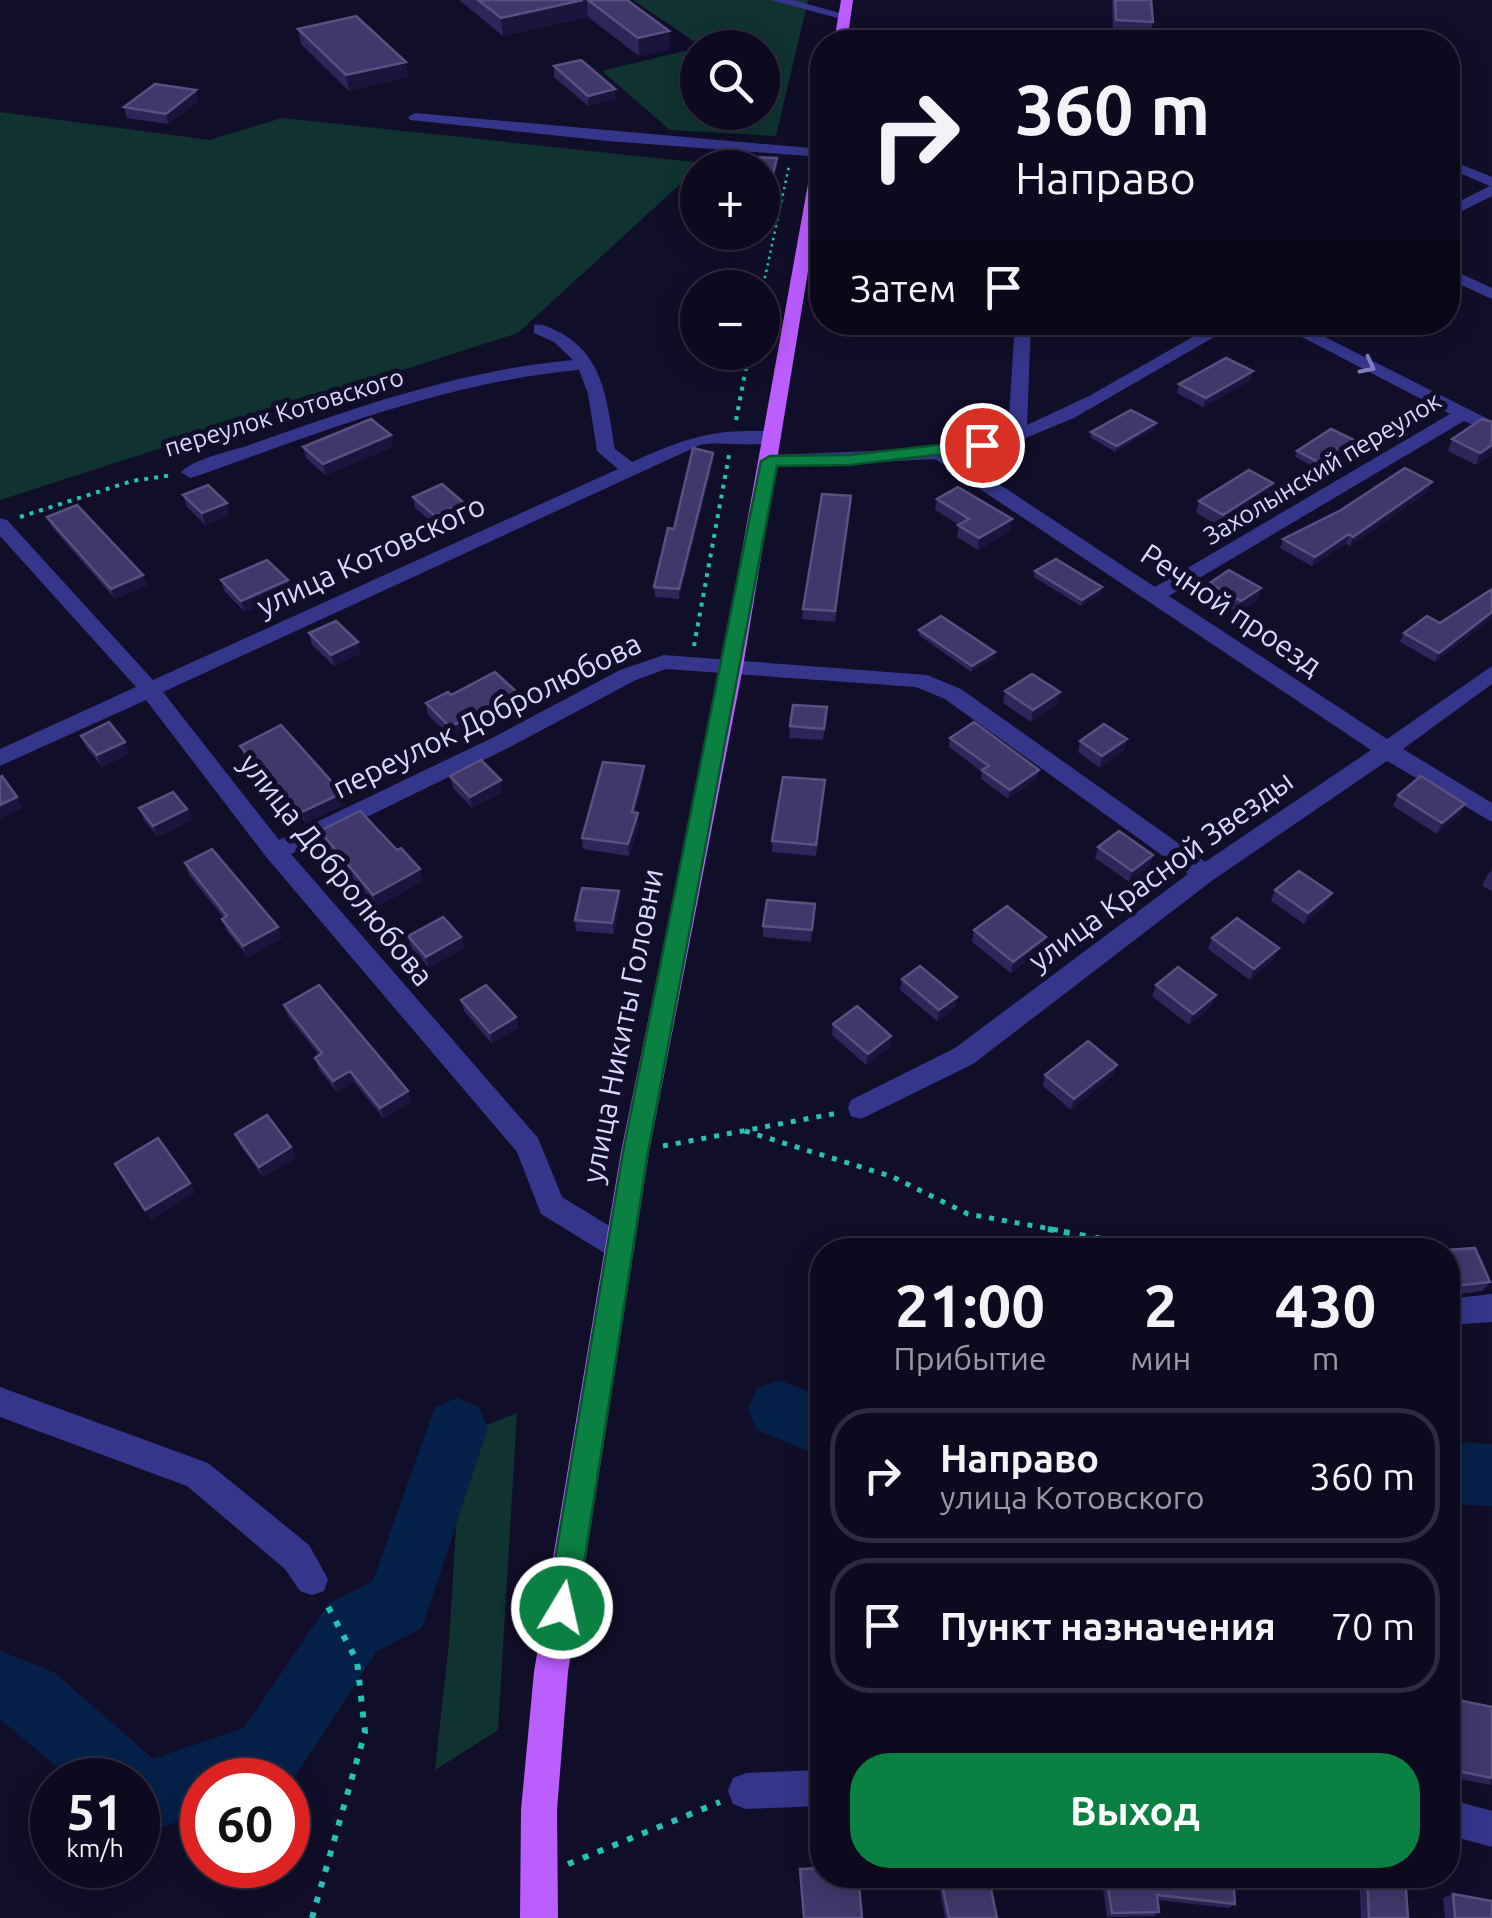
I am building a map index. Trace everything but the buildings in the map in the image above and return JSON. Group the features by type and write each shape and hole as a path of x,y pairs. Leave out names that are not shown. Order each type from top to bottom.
{"main road":[{"path":"842,30 847,0"},
{"name":"улица Никиты Головни","path":"539,1918 539,1810 552,1672 636,1152 732,667 810,221"}],"street":[{"path":"777,0 845,16"},
{"path":"416,116 810,150"},
{"path":"1460,168 1492,182"},
{"path":"1460,207 1492,190"},
{"path":"1460,279 1492,294"},
{"path":"540,329 571,344 587,364 606,451 631,470"},
{"path":"1017,435 1022,335"},
{"name":"улица Котовского","path":"0,758 694,441 732,436 772,449 849,460 939,453 1017,435 1049,422 1208,335"},
{"path":"1307,335 1492,428"},
{"name":"переулок Котовского","path":"190,472 417,396 548,366 587,364"},
{"name":"Захолынский переулок","path":"1155,596 1463,414"},
{"name":"Речной проезд","path":"939,453 1387,750 1492,814"},
{"name":"улица Добролюбова","path":"0,524 150,690 276,852 528,1146 551,1205 620,1248"},
{"name":"переулок Добролюбова","path":"276,852 500,743 628,675 664,662 919,680 953,694 1205,874"},
{"name":"улица Красной Звезды","path":"861,1108 964,1056 1205,874 1492,673"},
{"path":"1460,1311 1492,1308"},
{"path":"0,1402 197,1474 297,1557 312,1579"},
{"path":"746,1791 810,1788"},
{"path":"1460,1820 1492,1828"}],"path":[{"path":"766,270 792,151"},
{"path":"690,664 745,370"},
{"name":"переулок Котовского","path":"0,524 132,481 190,472"},
{"path":"636,1152 861,1108"},
{"path":"746,1131 893,1177 968,1214 1097,1238"},
{"path":"312,1918 366,1732 357,1660 336,1622"},
{"path":"539,1876 746,1791"}],"green space":[{"path":"633,0 808,0 780,119 780,30 680,32"},
{"path":"680,52 680,130 777,130 776,136 670,130 602,71"},
{"path":"0,112 209,140 282,118 680,161 680,184 518,333 0,500"},
{"path":"517,1413 498,1730 435,1770 449,1643 459,1475 478,1428"}],"waterway":[{"path":"779,1409 810,1422"},
{"path":"160,1792 267,1756 353,1627 398,1604 457,1428"},
{"path":"1460,1474 1492,1475"},
{"path":"0,1685 31,1697 101,1758"}],"route":[{"path":"562,1608 636,1152 770,461 849,460 939,453 982,445"}]}
